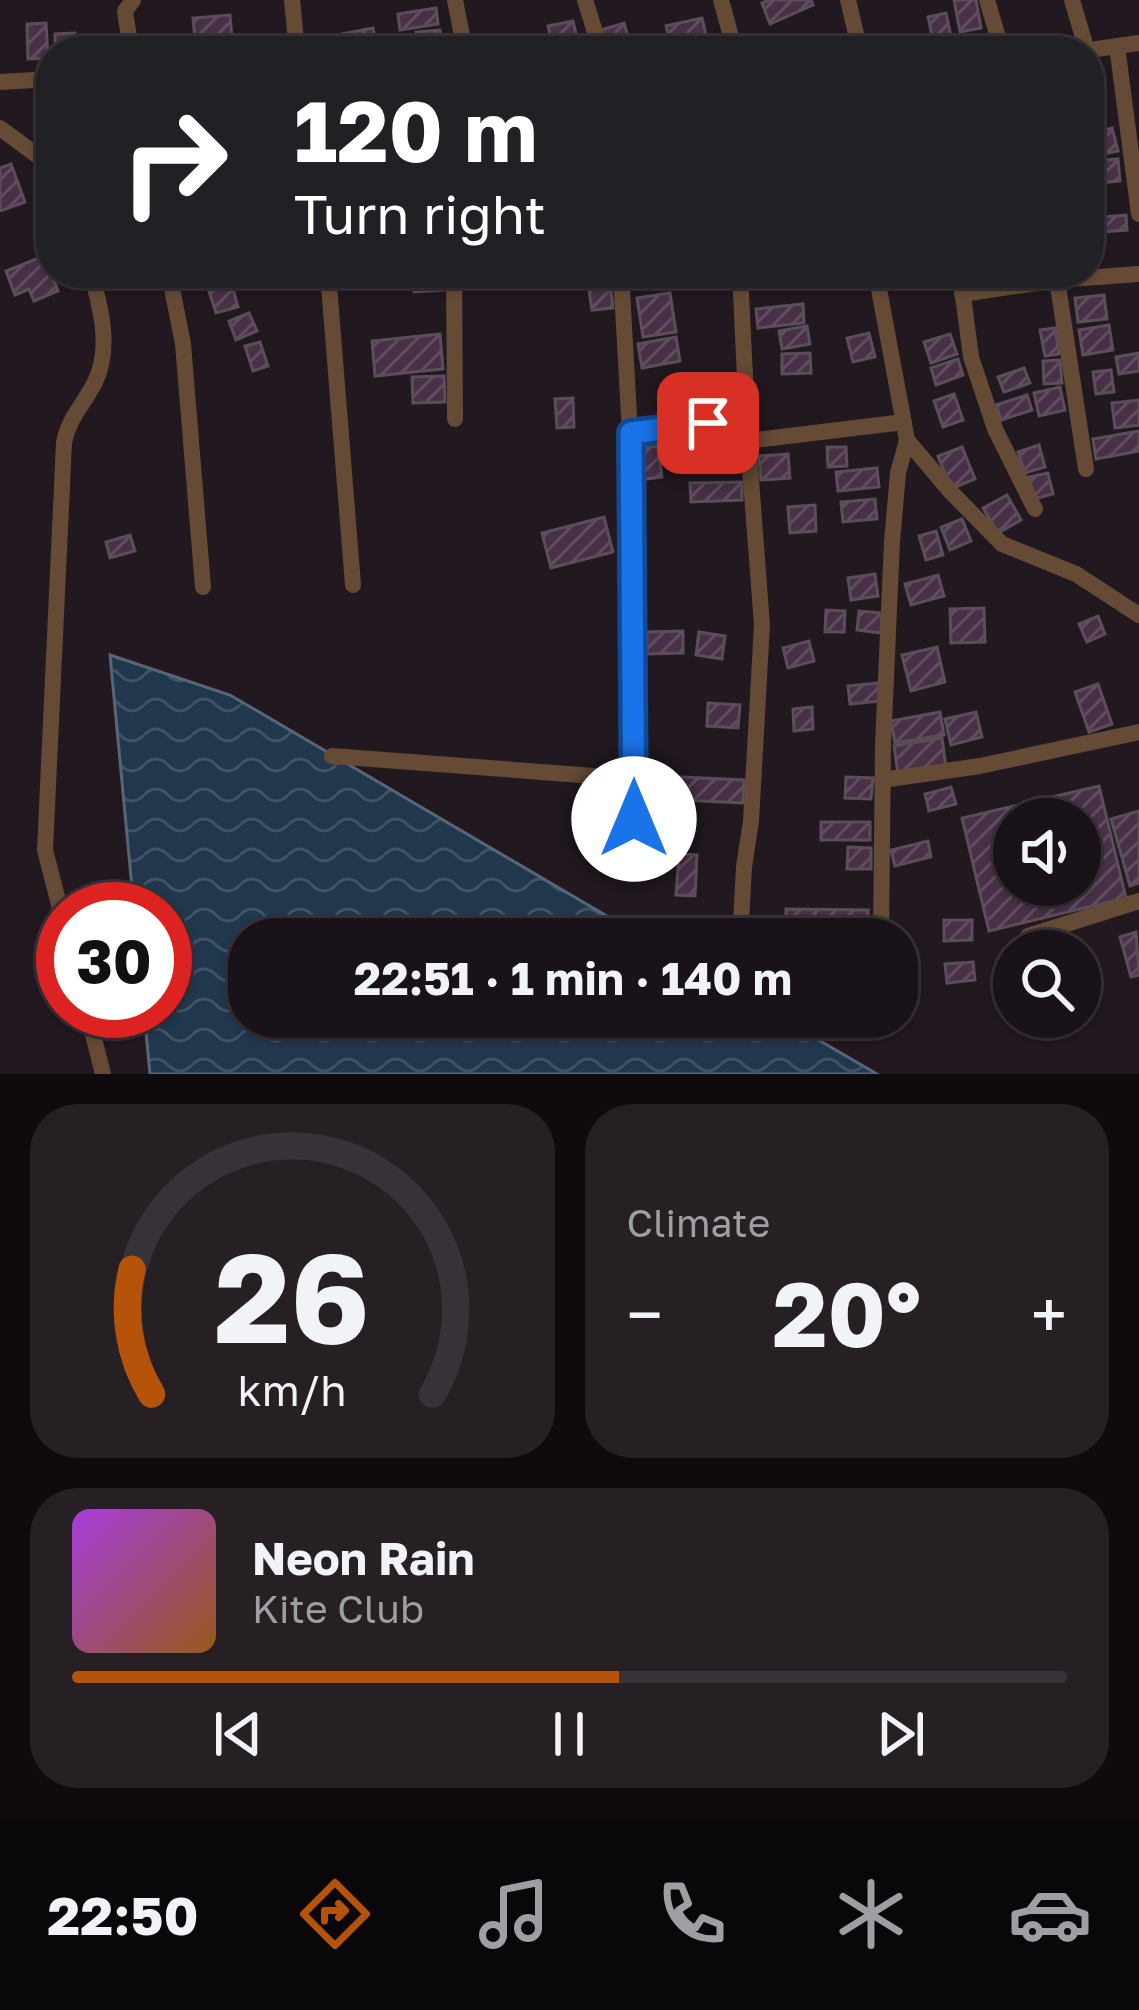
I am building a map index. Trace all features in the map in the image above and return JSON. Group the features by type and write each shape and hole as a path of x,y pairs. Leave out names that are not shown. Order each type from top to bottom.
{"street":[{"path":"129,36 125,11 133,0"},
{"path":"292,0 296,36"},
{"path":"455,0 463,36"},
{"path":"585,0 596,36"},
{"path":"721,0 731,36"},
{"path":"848,0 856,36"},
{"path":"988,0 999,36"},
{"path":"1072,0 1081,36"},
{"path":"1104,48 1139,43"},
{"path":"1117,46 1139,214"},
{"path":"0,82 36,80"},
{"path":"0,128 36,155"},
{"path":"1104,275 1139,274"},
{"path":"53,882 45,850 64,442 67,425 102,362 104,339 96,288"},
{"path":"173,288 183,344 203,587"},
{"path":"329,288 353,585"},
{"path":"454,288 455,419"},
{"path":"622,288 631,433 634,859"},
{"path":"741,288 762,625 741,918"},
{"path":"880,288 906,431 892,542 881,918"},
{"path":"961,288 971,357 995,429 1035,509"},
{"path":"962,294 996,288"},
{"path":"1059,288 1086,469"},
{"path":"631,433 747,418"},
{"path":"748,441 906,431"},
{"path":"906,431 950,491 1002,544 1076,574 1139,615"},
{"path":"882,779 980,766 1139,732"},
{"path":"332,756 633,779"},
{"path":"1048,930 1139,902"},
{"path":"93,1038 103,1074"}],"water":[{"path":"110,655 230,695 610,918 228,918 228,1038 815,1038 877,1074 150,1074 147,1038 192,1038 192,882 131,882"}],"building":[{"path":"811,0 813,5 770,24 762,3"},
{"path":"954,0 976,0 981,28 960,32"},
{"path":"436,8 438,24 400,30 398,14"},
{"path":"946,13 951,36 932,36 928,17"},
{"path":"230,15 232,36 195,36 193,18"},
{"path":"702,18 706,36 668,36 666,26"},
{"path":"573,21 576,36 550,36 548,26"},
{"path":"46,23 47,36 36,36 36,59 28,59 27,24"},
{"path":"624,23 628,36 603,36 601,30"},
{"path":"373,28 374,36 342,36"},
{"path":"440,30 441,36 416,36 416,32"},
{"path":"1112,128 1118,151 1104,154 1104,130"},
{"path":"1118,159 1120,181 1104,182 1104,160"},
{"path":"11,164 25,202 0,211 0,168"},
{"path":"1126,215 1127,230 1104,232 1104,217"},
{"path":"36,259 36,288 58,291 34,301 29,289 15,295 6,271"},
{"path":"233,288 238,307 216,313 209,291"},
{"path":"414,288 444,288 444,290 414,292"},
{"path":"589,288 611,288 613,308 592,310"},
{"path":"670,293 676,332 643,337 637,298"},
{"path":"1104,295 1107,319 1078,322 1075,298"},
{"path":"803,304 804,323 758,328 756,309"},
{"path":"249,313 257,331 236,340 229,321"},
{"path":"1109,325 1113,350 1083,355 1079,330"},
{"path":"807,326 810,344 782,349 779,331"},
{"path":"1055,328 1059,354 1045,356 1040,330"},
{"path":"869,333 875,357 853,362 847,338"},
{"path":"440,334 443,369 375,376 372,341"},
{"path":"950,334 957,354 931,363 924,342"},
{"path":"676,337 680,361 642,368 638,344"},
{"path":"260,342 268,366 253,371 245,346"},
{"path":"810,353 811,373 782,374 782,354"},
{"path":"1139,353 1139,371 1119,374 1116,357"},
{"path":"958,359 963,375 936,385 931,368"},
{"path":"1060,360 1062,383 1044,384 1043,361"},
{"path":"1024,368 1030,383 1004,392 998,377"},
{"path":"1111,370 1114,392 1096,394 1093,372"},
{"path":"444,376 445,402 413,403 412,377"},
{"path":"1060,387 1065,410 1039,416 1034,393"},
{"path":"734,392 736,430 687,434 685,395"},
{"path":"954,394 963,420 943,427 934,401"},
{"path":"1027,395 1032,410 1001,420 996,405"},
{"path":"573,398 574,427 557,428 555,399"},
{"path":"1139,400 1139,425 1115,428 1112,403"},
{"path":"1139,431 1139,451 1096,459 1093,439"},
{"path":"1039,445 1045,467 1025,473 1018,452"},
{"path":"658,446 662,477 639,480 635,449"},
{"path":"827,447 846,447 847,466 828,467"},
{"path":"962,447 975,479 951,489 938,456"},
{"path":"788,454 790,478 761,480 759,456"},
{"path":"877,468 879,487 838,491 836,472"},
{"path":"1048,473 1053,494 1034,499 1029,477"},
{"path":"742,482 742,500 691,502 690,483"},
{"path":"1007,495 1021,520 998,533 983,508"},
{"path":"875,499 877,519 843,522 841,502"},
{"path":"815,505 816,531 790,533 788,507"},
{"path":"604,517 613,552 551,568 542,533"},
{"path":"962,519 971,541 950,550 941,527"},
{"path":"936,531 943,555 926,560 919,536"},
{"path":"130,535 135,551 110,558 106,542"},
{"path":"875,574 878,596 851,600 848,578"},
{"path":"938,575 944,596 911,605 905,584"},
{"path":"984,608 985,642 951,643 950,609"},
{"path":"826,610 845,611 844,632 825,632"},
{"path":"859,611 882,613 881,633 857,630"},
{"path":"1098,616 1105,634 1087,642 1079,624"},
{"path":"683,631 683,653 647,654 647,632"},
{"path":"699,632 725,636 722,659 696,655"},
{"path":"809,641 814,661 788,668 783,648"},
{"path":"937,647 945,682 911,691 902,655"},
{"path":"879,683 881,701 850,704 848,686"},
{"path":"1098,684 1112,724 1089,732 1075,692"},
{"path":"708,703 740,705 738,728 707,726"},
{"path":"812,707 813,729 794,731 793,709"},
{"path":"940,712 944,735 895,743 891,721"},
{"path":"976,712 982,737 951,745 945,719"},
{"path":"942,738 946,767 898,774 894,746"},
{"path":"681,777 744,780 743,803 680,800"},
{"path":"846,777 873,778 871,799 845,798"},
{"path":"1099,786 1126,898 1101,904 1101,798 1048,798"},
{"path":"951,787 956,804 929,811 925,794"},
{"path":"993,811 993,906 1093,906 989,931 962,818"},
{"path":"1139,811 1139,883 1130,886 1111,819"},
{"path":"821,822 870,822 870,840 821,840"},
{"path":"928,841 931,857 895,866 891,850"},
{"path":"848,847 871,848 871,869 847,869"},
{"path":"679,854 697,855 695,896 676,895"},
{"path":"786,909 868,910 868,918 786,918"},
{"path":"944,920 972,920 972,940 944,941"},
{"path":"1136,932 1139,975 1131,977 1120,937"},
{"path":"973,962 975,980 947,983 945,964"}],"route":[{"path":"634,819 631,433 708,423"}]}
